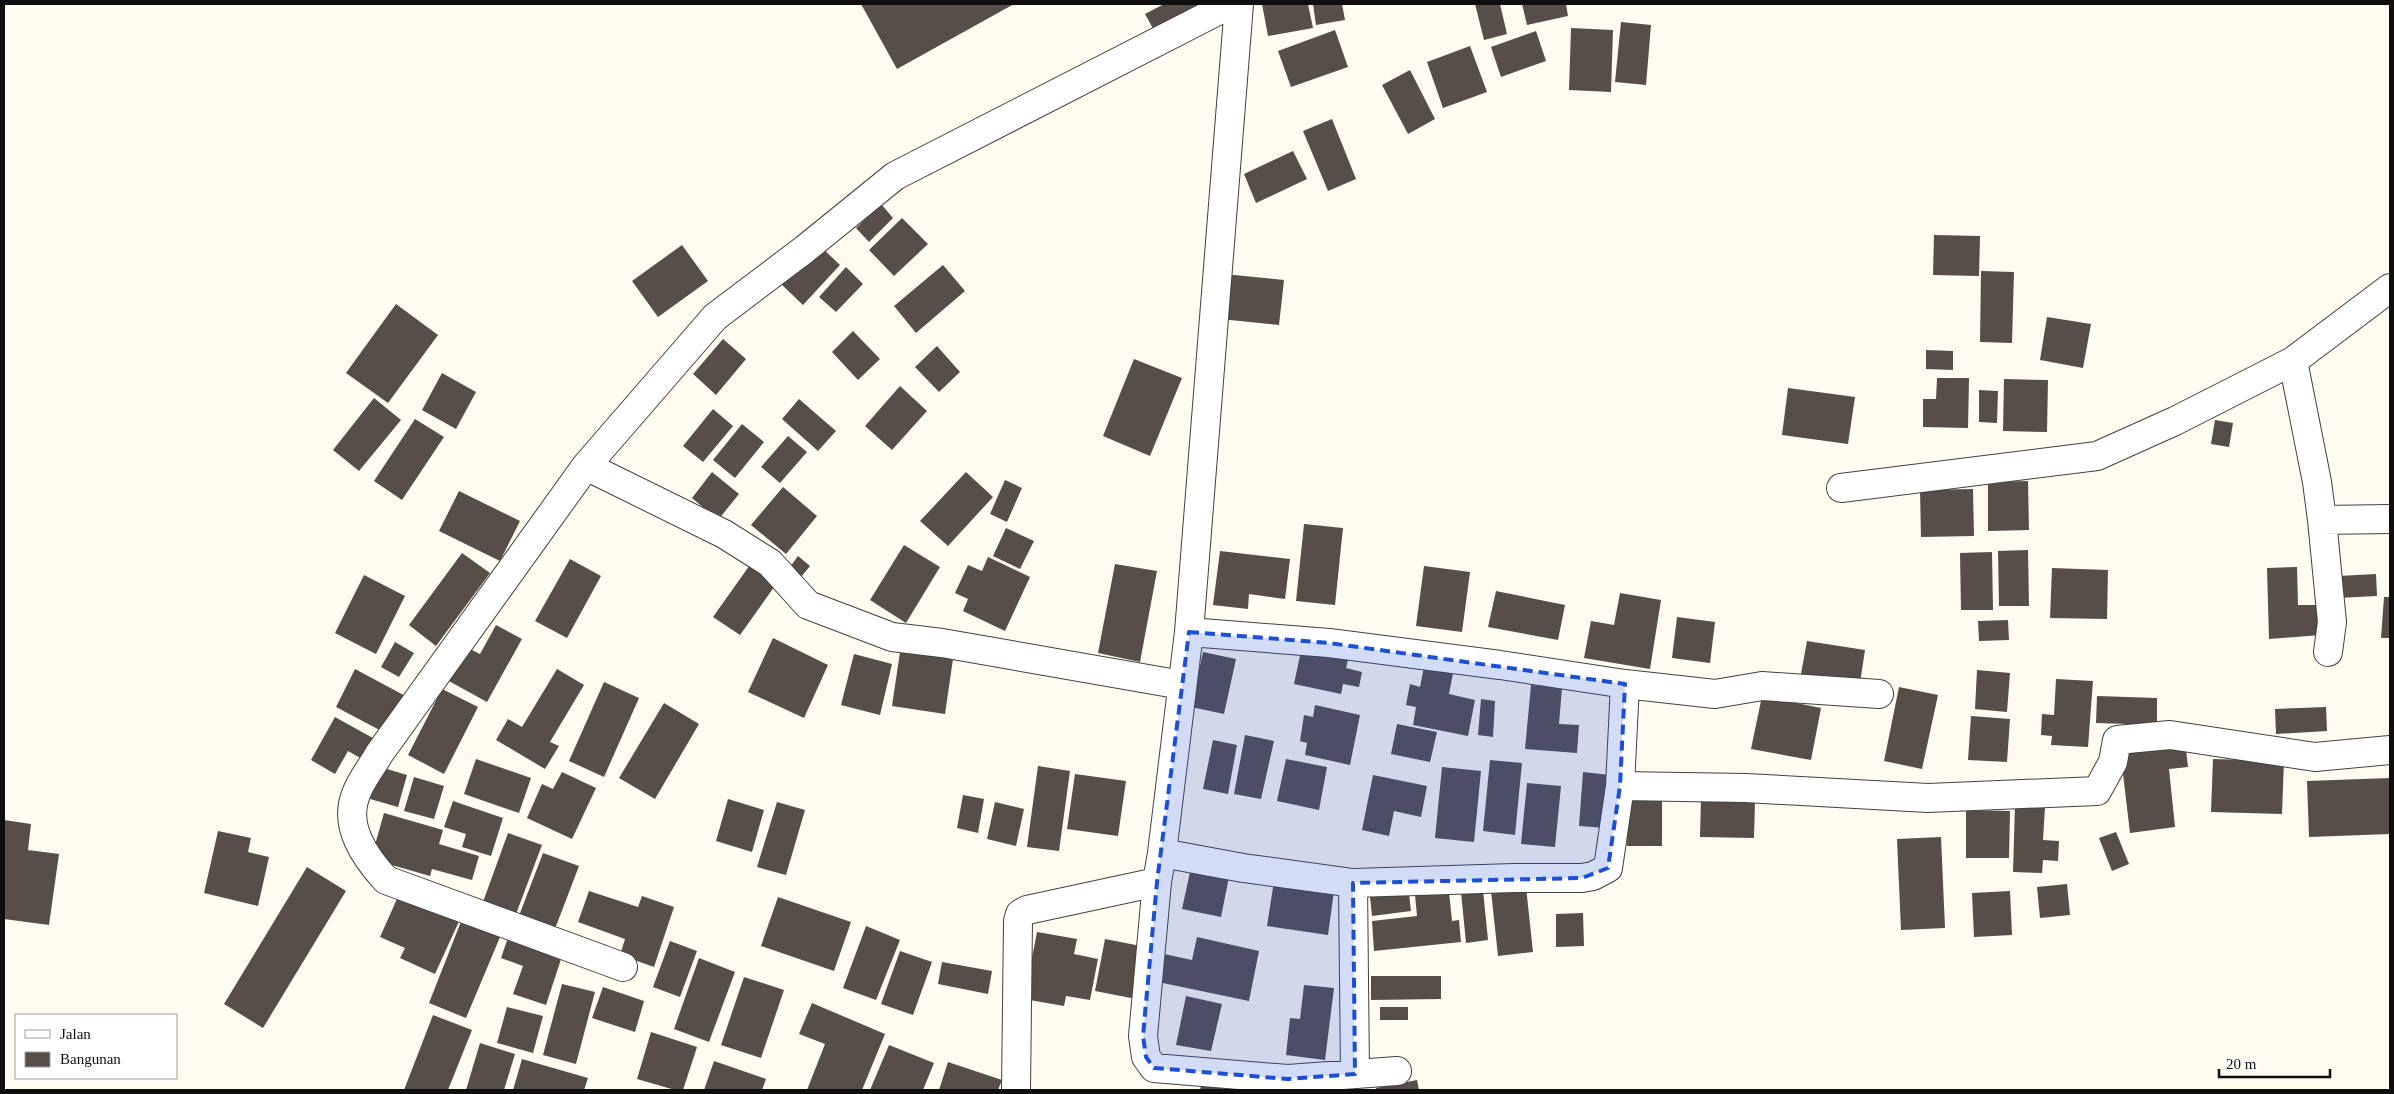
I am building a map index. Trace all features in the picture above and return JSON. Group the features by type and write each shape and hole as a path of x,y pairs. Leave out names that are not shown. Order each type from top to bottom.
{"street":[{"path":"623,967 386,880 369,861 350,818 356,794 380,754 586,466 715,317 895,176 1231,4"},
{"path":"1240,4 1189,632 1157,882 1143,1036 1146,1057 1154,1068 1288,1079 1397,1071"},
{"path":"1842,488 2097,456 2174,421 2293,361 2390,288"},
{"path":"2293,361 2317,482 2322,520 2332,622 2328,652"},
{"path":"586,466 724,534 770,564 808,605 892,637 942,643 1182,685"},
{"path":"2322,520 2390,519"},
{"path":"1189,632 1329,643 1500,664 1626,684 1715,694 1762,686 1879,694"},
{"path":"1162,853 1244,868 1353,883 1582,878 1593,876 1608,868 1620,786 1626,684"},
{"path":"1620,786 1746,788 1928,798 2096,791 2113,762 2117,740 2170,735 2315,757 2390,750"},
{"path":"1016,1090 1018,921 1020,914 1027,910 1157,882"},
{"path":"1353,883 1355,1074"}],"highlighted area":[{"path":"1189,632 1329,643 1625,684 1620,786 1608,868 1582,878 1353,883 1355,1074 1288,1079 1154,1068 1146,1057 1143,1036 1157,882"}],"building":[{"path":"861,4 1014,4 897,69"},
{"path":"1164,4 1210,4 1156,34 1145,14"},
{"path":"1262,4 1308,4 1313,28 1268,36"},
{"path":"1313,4 1342,4 1345,20 1316,25"},
{"path":"1475,4 1500,4 1507,34 1484,40"},
{"path":"1522,4 1566,4 1568,16 1527,25"},
{"path":"1621,22 1651,25 1646,85 1615,82"},
{"path":"1571,28 1613,30 1611,92 1569,90"},
{"path":"1335,30 1348,67 1291,87 1278,51"},
{"path":"1536,31 1546,61 1501,77 1491,47"},
{"path":"1470,46 1487,92 1443,108 1427,62"},
{"path":"1410,70 1435,119 1408,134 1382,85"},
{"path":"1332,119 1356,179 1328,191 1303,131"},
{"path":"1293,151 1307,179 1256,203 1244,174"},
{"path":"881,204 893,218 869,242 856,228"},
{"path":"902,218 928,244 894,276 869,250"},
{"path":"1934,235 1980,236 1979,276 1933,275"},
{"path":"818,244 840,265 803,305 781,284"},
{"path":"682,245 708,281 658,317 632,281"},
{"path":"943,265 965,291 916,333 894,306"},
{"path":"846,267 863,284 836,312 819,297"},
{"path":"1981,271 2014,272 2012,343 1980,342"},
{"path":"1224,274 1284,280 1279,325 1220,319"},
{"path":"396,304 438,335 388,403 346,373"},
{"path":"2047,317 2091,324 2083,368 2040,360"},
{"path":"853,331 880,359 858,380 832,352"},
{"path":"723,339 746,359 716,395 693,374"},
{"path":"937,346 960,372 939,392 915,367"},
{"path":"1926,350 1953,351 1953,370 1926,369"},
{"path":"1134,359 1182,378 1150,456 1103,436"},
{"path":"442,373 476,392 456,429 422,410"},
{"path":"1937,378 1969,378 1968,428 1923,427 1923,399 1936,399"},
{"path":"2004,379 2048,380 2047,432 2003,431"},
{"path":"900,386 927,411 892,450 865,426"},
{"path":"1788,388 1855,397 1848,444 1782,435"},
{"path":"1979,390 1998,391 1997,423 1979,422"},
{"path":"374,398 401,420 359,471 333,450"},
{"path":"799,399 836,431 818,451 782,419"},
{"path":"713,409 733,426 703,462 683,446"},
{"path":"415,419 444,437 402,500 374,481"},
{"path":"2215,420 2233,423 2229,447 2211,444"},
{"path":"742,424 764,442 735,478 713,460"},
{"path":"788,436 807,452 780,483 761,467"},
{"path":"712,472 739,494 718,520 692,498"},
{"path":"966,472 993,497 948,546 920,521"},
{"path":"1005,480 1022,488 1007,522 990,514"},
{"path":"2028,481 2029,530 1988,531 1988,482"},
{"path":"783,487 817,516 786,554 751,525"},
{"path":"1973,489 1974,536 1921,537 1920,490"},
{"path":"459,491 520,521 500,561 439,531"},
{"path":"1304,524 1343,528 1335,605 1296,601"},
{"path":"1006,528 1034,541 1020,569 993,556"},
{"path":"904,545 940,567 906,623 870,600"},
{"path":"2028,550 2029,606 1999,606 1998,551"},
{"path":"1220,551 1290,559 1285,599 1249,594 1248,609 1213,605"},
{"path":"1992,552 1993,610 1961,610 1960,553"},
{"path":"462,553 490,573 436,646 409,625"},
{"path":"798,556 810,566 801,577 790,567"},
{"path":"988,557 1030,577 1005,631 963,611 968,599 955,593 968,565 982,571"},
{"path":"570,559 601,576 567,638 535,621"},
{"path":"752,562 779,580 740,635 713,617"},
{"path":"1115,564 1157,571 1140,662 1098,653"},
{"path":"1424,566 1470,572 1462,632 1416,626"},
{"path":"2297,567 2298,605 2320,605 2321,635 2269,639 2267,568"},
{"path":"2052,568 2108,570 2107,619 2050,618"},
{"path":"2376,574 2377,596 2338,598 2338,576"},
{"path":"364,575 405,596 376,654 335,633"},
{"path":"1496,591 1565,605 1558,640 1488,627"},
{"path":"1620,593 1661,600 1650,669 1584,658 1591,621 1614,625"},
{"path":"2384,597 2390,597 2390,638 2381,638"},
{"path":"1677,617 1715,622 1710,663 1672,658"},
{"path":"2008,620 2009,640 1979,641 1978,621"},
{"path":"496,625 522,639 487,702 447,680 466,647 480,654"},
{"path":"773,638 828,665 804,718 748,692"},
{"path":"1807,641 1865,650 1860,683 1801,674"},
{"path":"395,642 414,653 399,677 381,667"},
{"path":"1302,646 1349,656 1346,668 1362,672 1359,687 1343,684 1341,694 1294,684"},
{"path":"900,652 953,659 945,714 892,706"},
{"path":"1203,652 1236,659 1224,714 1191,707"},
{"path":"854,654 892,664 880,715 841,705"},
{"path":"1424,667 1453,673 1449,694 1475,700 1468,736 1413,725 1416,707 1406,705 1410,684 1420,687"},
{"path":"355,669 411,699 391,736 336,707"},
{"path":"557,669 584,685 550,742 559,746 545,769 496,740 508,719 522,727"},
{"path":"1977,670 2010,673 2007,712 1975,709"},
{"path":"2056,679 2093,681 2088,747 2051,745 2052,736 2041,735 2042,714 2054,715"},
{"path":"604,682 639,698 604,777 569,761"},
{"path":"1531,685 1562,688 1559,724 1579,725 1577,753 1525,749"},
{"path":"1899,687 1938,695 1922,769 1884,761"},
{"path":"442,689 478,707 444,774 408,755"},
{"path":"1762,696 1821,708 1811,760 1751,749"},
{"path":"2097,696 2157,698 2157,725 2096,723"},
{"path":"1481,699 1495,701 1493,737 1478,735"},
{"path":"664,703 699,724 655,799 619,778"},
{"path":"1315,705 1360,715 1350,765 1305,755 1307,743 1300,741 1304,715 1313,717"},
{"path":"2326,707 2327,731 2276,734 2275,709"},
{"path":"1971,716 2010,719 2007,762 1968,760"},
{"path":"335,717 380,742 369,763 348,751 335,774 311,760"},
{"path":"1397,724 1437,732 1430,762 1391,754"},
{"path":"1245,735 1274,741 1261,799 1234,794"},
{"path":"1213,740 1237,745 1228,794 1203,789"},
{"path":"2185,741 2188,767 2169,769 2175,827 2130,833 2120,748"},
{"path":"476,759 531,778 519,813 464,794"},
{"path":"1286,759 1327,767 1319,810 1277,801"},
{"path":"2213,759 2284,761 2282,814 2211,812"},
{"path":"1490,760 1522,763 1515,835 1483,831"},
{"path":"1038,766 1070,771 1059,851 1027,847"},
{"path":"380,767 407,775 398,807 370,799"},
{"path":"1442,767 1481,771 1474,842 1435,838"},
{"path":"562,772 596,788 572,839 527,818 542,784 553,789"},
{"path":"1583,772 1610,775 1606,828 1579,826"},
{"path":"1075,774 1126,781 1118,836 1067,829"},
{"path":"1373,775 1427,786 1421,817 1394,811 1389,836 1362,830"},
{"path":"414,777 444,786 434,819 404,811"},
{"path":"2390,778 2390,834 2309,837 2307,781"},
{"path":"1527,783 1561,786 1555,847 1521,844"},
{"path":"1628,791 1662,791 1662,846 1627,846"},
{"path":"963,795 984,799 978,833 957,828"},
{"path":"728,799 764,810 752,852 716,841"},
{"path":"1701,799 1755,801 1754,838 1700,837"},
{"path":"453,801 503,818 491,856 462,847 466,834 444,827"},
{"path":"777,802 805,810 786,875 757,867"},
{"path":"995,802 1024,809 1016,846 987,839"},
{"path":"2015,805 2045,807 2043,840 2059,841 2058,861 2043,860 2042,873 2013,872"},
{"path":"1966,810 2010,811 2009,858 1966,858"},
{"path":"384,813 443,830 439,844 479,856 472,880 432,869 430,876 371,859"},
{"path":"4,820 31,824 28,850 59,854 49,925 4,919"},
{"path":"218,831 251,838 248,852 269,857 258,906 204,893"},
{"path":"2116,832 2129,864 2112,871 2099,838"},
{"path":"508,833 542,845 516,914 483,902"},
{"path":"1941,837 1945,928 1901,930 1897,839"},
{"path":"543,853 579,866 553,934 517,921"},
{"path":"1192,863 1230,872 1221,917 1182,909"},
{"path":"307,867 346,891 263,1028 224,1004"},
{"path":"1274,881 1334,891 1328,935 1267,926"},
{"path":"2067,884 2070,915 2040,918 2037,887"},
{"path":"1526,887 1533,952 1498,956 1491,891"},
{"path":"401,890 461,917 435,974 400,958 405,948 380,937"},
{"path":"1483,890 1488,940 1466,943 1461,892"},
{"path":"589,891 638,907 642,896 674,907 654,967 620,955 625,939 578,922"},
{"path":"2010,891 2012,935 1974,937 1972,893"},
{"path":"1449,892 1452,921 1459,920 1461,942 1374,951 1372,921 1417,916 1415,895"},
{"path":"1409,893 1411,911 1372,916 1370,897"},
{"path":"778,897 851,922 834,971 761,946"},
{"path":"1583,913 1584,946 1556,947 1556,914"},
{"path":"464,914 503,930 466,1018 429,1003"},
{"path":"866,926 900,940 876,1000 843,988"},
{"path":"510,932 564,950 546,1005 513,994 523,966 501,958"},
{"path":"1037,932 1077,939 1074,954 1098,959 1090,1000 1066,996 1064,1006 1024,999"},
{"path":"1197,937 1259,951 1249,1001 1158,982 1164,954 1192,960"},
{"path":"1105,939 1146,947 1136,999 1095,991"},
{"path":"670,941 697,951 680,997 653,987"},
{"path":"900,951 932,962 913,1015 881,1004"},
{"path":"699,958 735,972 709,1042 674,1029"},
{"path":"942,962 992,971 988,994 938,984"},
{"path":"1371,976 1441,976 1441,999 1371,1000"},
{"path":"744,977 784,990 761,1058 721,1045"},
{"path":"562,984 595,992 576,1064 543,1055"},
{"path":"1304,985 1334,988 1325,1060 1286,1055 1290,1018 1300,1019"},
{"path":"603,987 644,1001 635,1032 592,1018"},
{"path":"1186,996 1222,1004 1211,1051 1176,1045"},
{"path":"812,1003 885,1034 862,1090 807,1090 825,1044 799,1034"},
{"path":"507,1007 543,1016 533,1053 497,1043"},
{"path":"1380,1007 1408,1007 1408,1020 1380,1020"},
{"path":"433,1015 472,1030 448,1090 404,1090"},
{"path":"651,1032 697,1047 683,1090 675,1090 637,1079"},
{"path":"480,1043 515,1054 504,1090 466,1090"},
{"path":"889,1045 934,1063 923,1090 870,1090"},
{"path":"522,1059 588,1078 584,1090 513,1090"},
{"path":"714,1061 766,1079 762,1090 704,1090"},
{"path":"948,1062 1002,1080 998,1090 939,1090"},
{"path":"1417,1080 1419,1090 1376,1090 1376,1088"},
{"path":"1201,1085 1227,1089 1227,1090 1200,1090"}]}
